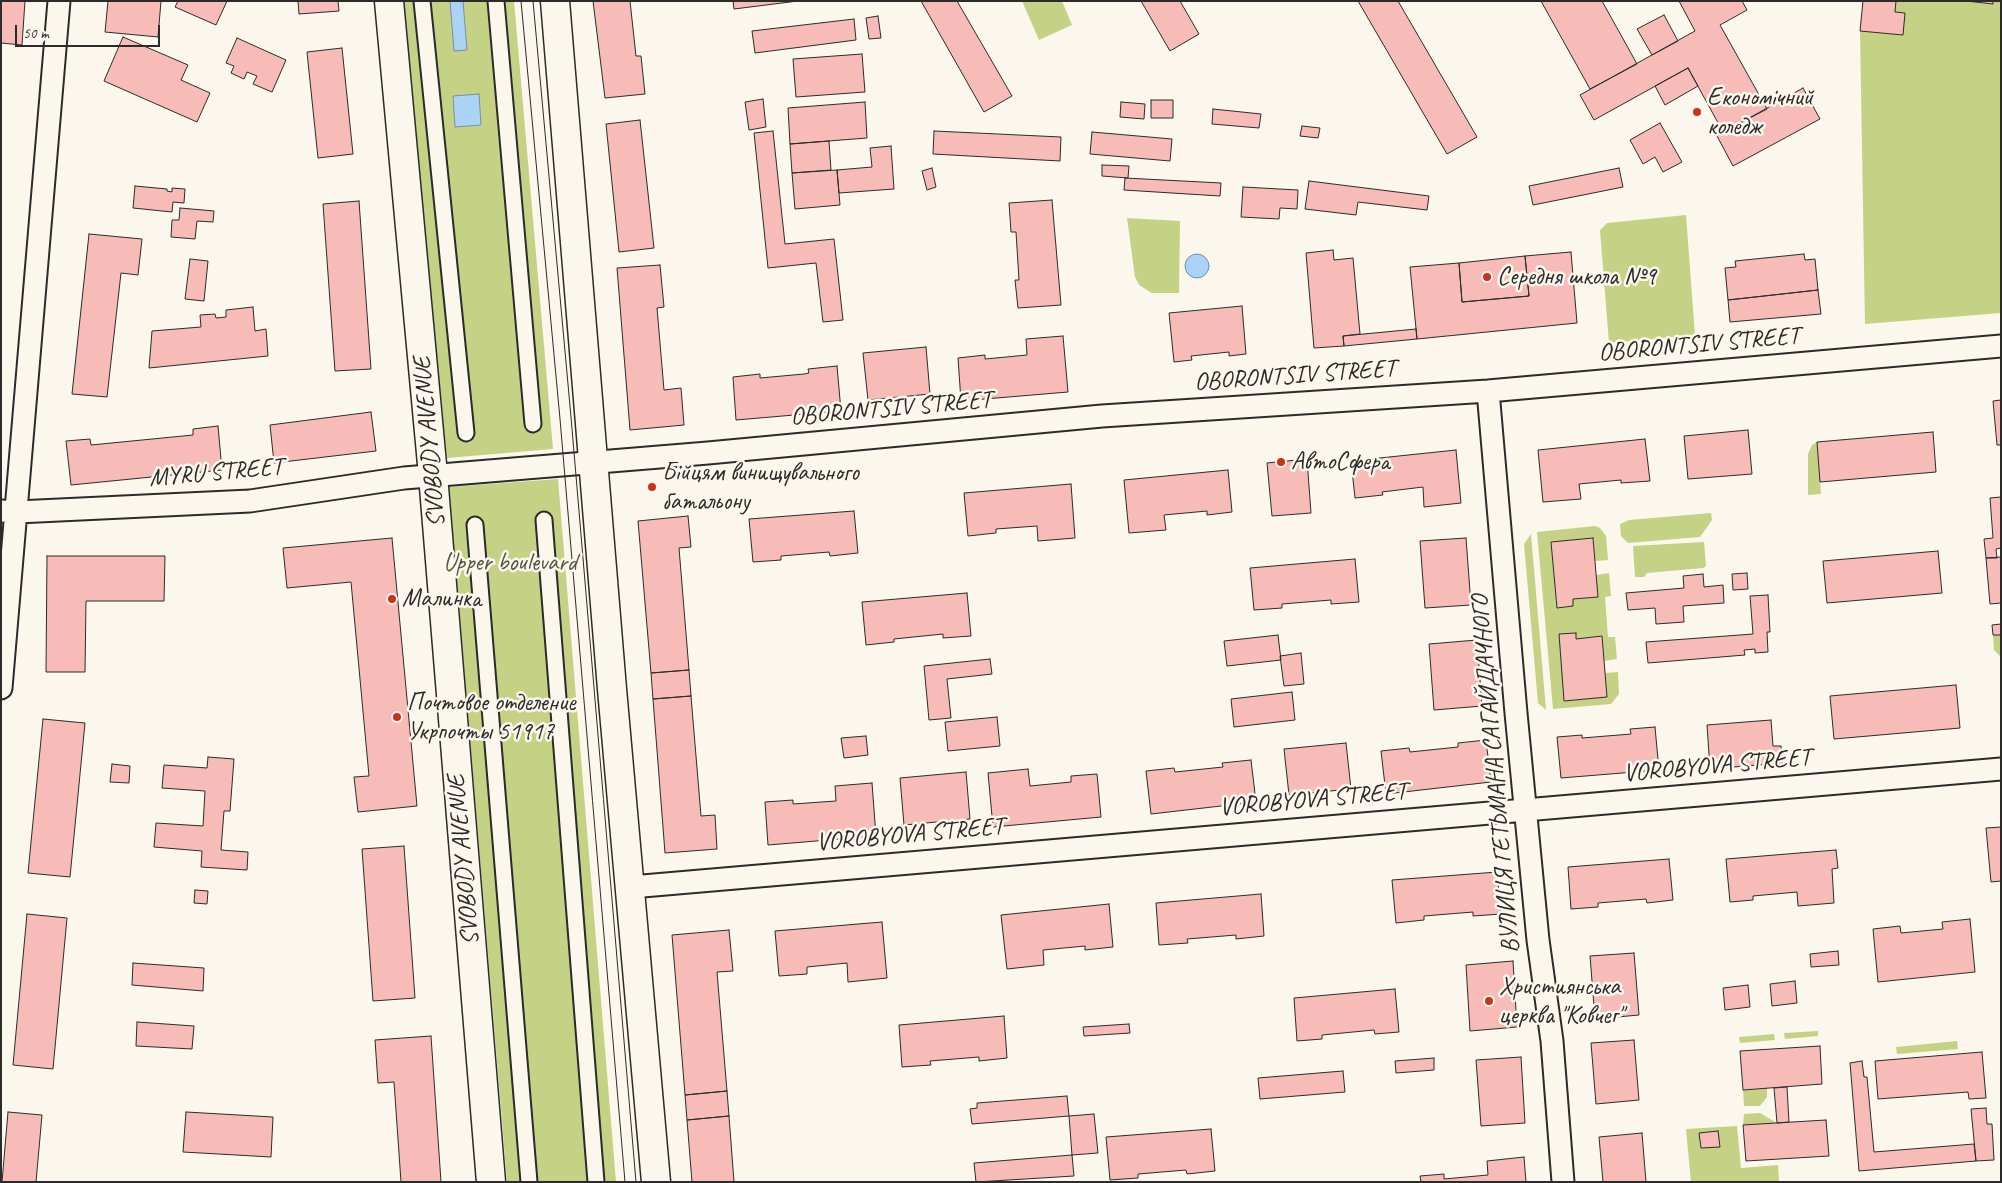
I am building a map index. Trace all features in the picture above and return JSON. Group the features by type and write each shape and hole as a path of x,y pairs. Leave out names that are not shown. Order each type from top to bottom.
{"main road":[{"name":"SVOBODY AVENUE","path":"390,1 433,475 492,1182"},
{"path":"555,1 656,1182"}],"street":[{"path":"1,688 9,512 59,1"},
{"path":"422,1 466,433"},
{"path":"496,1 532,424"},
{"name":"OBORONTSIV STREET","path":"433,475 708,453 1102,416 1488,391 2001,346"},
{"name":"ВУЛИЦЯ ГЕТЬМАНА САГАЙДАЧНОГО","path":"1488,391 1538,940 1552,1041 1563,1182"},
{"name":"MYRU STREET","path":"9,512 250,501 433,475"},
{"path":"544,520 596,1182"},
{"path":"475,525 529,1182"},
{"name":"VOROBYOVA STREET","path":"631,887 2001,769"}],"green space":[{"path":"402,1 514,1 553,449 447,458"},
{"path":"1022,1 1062,1 1072,25 1039,40"},
{"path":"1896,1 1966,1 1993,4 1993,1 2001,1 2001,313 1865,324 1860,31 1902,35 1905,13 1895,12"},
{"path":"1686,215 1695,335 1609,343 1600,230 1607,223"},
{"path":"1127,218 1180,221 1179,293 1152,293 1139,285 1135,277"},
{"path":"1817,442 1821,494 1808,495 1808,454 1812,445"},
{"name":"Upper boulevard","path":"558,479 616,1182 507,1182 449,487"},
{"path":"1711,513 1712,520 1700,537 1628,543 1621,536 1620,524 1629,520"},
{"path":"1595,526 1600,528 1606,536 1608,560 1595,561 1593,538 1551,542 1557,608 1573,606 1573,599 1598,597 1596,575 1609,573 1611,596 1605,597 1608,637 1615,637 1617,659 1604,661 1602,636 1576,639 1575,633 1559,634 1564,701 1607,697 1605,673 1618,672 1619,694 1611,704 1553,709 1537,532"},
{"path":"1531,534 1546,710 1538,703 1524,544"},
{"path":"1704,542 1706,566 1703,568 1647,573 1644,577 1635,577 1633,546"},
{"path":"1993,635 2001,635 2001,657 1994,650"},
{"path":"1818,1031 1818,1036 1785,1039 1784,1033"},
{"path":"1774,1034 1775,1040 1740,1043 1739,1037"},
{"path":"1957,1041 1958,1049 1897,1054 1896,1047"},
{"path":"1767,1088 1767,1097 1760,1106 1744,1106 1743,1090"},
{"path":"1760,1113 1777,1123 1743,1125 1744,1114"},
{"path":"1737,1126 1741,1168 1778,1165 1779,1181 1691,1182 1686,1129"}],"water":[{"path":"450,1 463,1 467,50 454,51"},
{"path":"479,94 481,125 455,127 453,96"},
{"path":"1197,254 1202,255 1208,261 1208,271 1202,277 1197,278 1192,277 1186,271 1185,266 1186,261 1192,255"}],"building":[{"path":"1,1 25,1 22,45 1,43"},
{"path":"108,1 161,1 158,37 105,32"},
{"path":"178,1 227,1 216,25 175,7"},
{"path":"298,1 338,1 339,11 299,14"},
{"path":"593,1 630,1 636,56 641,56 645,94 605,98"},
{"path":"733,1 798,1 734,9"},
{"path":"921,1 957,1 1012,96 984,112"},
{"path":"1141,1 1180,1 1199,34 1170,51"},
{"path":"1358,1 1398,1 1477,137 1447,154"},
{"path":"1541,1 1602,1 1637,64 1590,89"},
{"path":"1679,1 1742,1 1747,10 1720,25 1767,109 1723,132 1688,68 1594,120 1580,95 1695,31"},
{"path":"1863,1 1896,1 1895,12 1905,13 1903,35 1860,31"},
{"path":"1966,1 1993,1 1993,4"},
{"path":"1664,15 1678,41 1652,55 1637,29"},
{"path":"878,16 881,38 869,39 866,18"},
{"path":"854,19 856,40 755,53 752,31"},
{"path":"123,37 188,65 181,80 210,93 197,122 104,81"},
{"path":"237,38 286,60 272,92 253,84 257,76 247,72 244,79 231,73 234,66 226,63"},
{"path":"342,48 353,154 318,158 307,52"},
{"path":"862,54 865,92 796,97 793,59"},
{"path":"1688,68 1698,86 1665,105 1655,86"},
{"path":"1803,88 1820,119 1733,166 1717,136"},
{"path":"763,99 766,127 749,130 745,102"},
{"path":"1151,100 1173,100 1173,118 1151,118"},
{"path":"865,102 867,138 790,144 788,108"},
{"path":"1121,102 1145,104 1144,119 1120,117"},
{"path":"1213,109 1261,114 1259,128 1212,124"},
{"path":"640,120 654,248 619,252 606,124"},
{"path":"1660,123 1682,162 1663,172 1655,157 1643,164 1630,140"},
{"path":"1302,126 1320,128 1318,138 1300,136"},
{"path":"773,131 785,244 834,239 843,320 823,322 816,263 768,268 754,133"},
{"path":"934,131 1061,137 1060,161 933,154"},
{"path":"1092,132 1172,139 1170,161 1090,154"},
{"path":"829,141 831,170 792,173 790,144"},
{"path":"891,146 894,189 839,193 837,170 872,167 870,148"},
{"path":"1102,165 1129,166 1128,178 1102,176"},
{"path":"932,168 936,187 927,190 922,171"},
{"path":"1619,168 1623,187 1533,205 1529,186"},
{"path":"837,170 840,205 795,209 792,173"},
{"path":"1125,178 1221,183 1220,196 1124,190"},
{"path":"1309,181 1429,196 1427,210 1358,202 1356,215 1305,209"},
{"path":"135,186 167,189 167,191 172,192 172,188 185,189 184,203 173,202 172,212 133,208"},
{"path":"1243,187 1298,190 1297,209 1280,208 1279,219 1241,217"},
{"path":"1052,200 1061,305 1018,308 1015,280 1019,280 1016,232 1011,232 1009,203"},
{"path":"359,201 371,369 335,371 323,204"},
{"path":"180,208 214,211 213,222 197,221 195,239 171,237 172,220 179,220"},
{"path":"89,234 142,239 138,275 121,273 107,397 72,394"},
{"path":"1333,250 1334,260 1353,258 1360,334 1343,336 1344,346 1314,348 1306,253"},
{"path":"1571,252 1577,323 1417,339 1410,267 1459,263 1462,302 1529,296 1525,256"},
{"path":"1804,254 1805,260 1815,259 1818,290 1728,300 1725,268 1736,267 1735,261"},
{"path":"1525,256 1529,296 1462,302 1459,263"},
{"path":"190,259 208,261 204,301 185,299"},
{"path":"660,265 664,307 657,308 664,390 681,388 684,425 630,430 617,268"},
{"path":"1818,290 1821,314 1730,322 1728,300"},
{"path":"1242,306 1246,354 1229,356 1229,352 1191,356 1192,360 1174,362 1169,313"},
{"path":"253,307 255,331 266,329 268,356 149,368 152,331 201,327 200,315 215,314 216,318 226,317 226,310"},
{"path":"1416,329 1417,339 1344,346 1343,336"},
{"path":"1063,336 1068,392 961,401 958,358 985,355 985,359 1027,355 1026,339"},
{"path":"926,347 930,394 868,400 863,353"},
{"path":"837,366 841,411 736,420 733,377 760,374 760,378 804,374 809,373 808,369"},
{"path":"2001,400 2001,445 1997,445 1993,401"},
{"path":"371,412 376,451 274,463 270,425"},
{"path":"218,426 222,470 71,485 66,441 90,439 91,445 193,435 193,429"},
{"path":"1748,430 1752,474 1688,479 1684,436"},
{"path":"1933,432 1936,472 1820,482 1817,442"},
{"path":"1645,439 1650,481 1621,483 1621,480 1579,484 1581,499 1543,502 1538,450"},
{"path":"1456,450 1461,503 1424,507 1423,487 1382,492 1383,495 1355,498 1351,461"},
{"path":"1307,459 1311,513 1272,516 1267,463"},
{"path":"1228,470 1232,512 1207,515 1207,511 1164,515 1166,530 1129,533 1124,480"},
{"path":"1071,484 1075,538 1038,541 1037,526 996,529 996,533 968,536 964,493"},
{"path":"2001,497 2001,548 1996,549 1997,558 1986,558 1984,539 1993,538 1990,498"},
{"path":"854,511 858,553 830,556 829,552 781,556 781,560 753,562 749,519"},
{"path":"688,516 691,547 679,548 689,670 651,673 638,521"},
{"path":"392,538 417,806 358,812 354,777 369,776 351,582 287,588 283,548"},
{"path":"1466,538 1471,605 1425,608 1420,541"},
{"path":"1593,538 1598,597 1573,599 1573,606 1557,608 1551,542"},
{"path":"1938,551 1942,593 1827,603 1823,561"},
{"path":"47,556 165,556 164,601 86,601 85,672 46,672"},
{"path":"2001,557 2001,603 1990,604 1986,558"},
{"path":"1355,559 1359,602 1331,604 1331,600 1282,604 1282,608 1254,610 1250,568"},
{"path":"1747,573 1748,589 1733,590 1732,574"},
{"path":"1703,574 1704,587 1723,585 1724,603 1683,606 1684,622 1656,624 1655,608 1628,610 1626,593 1684,588 1683,576"},
{"path":"967,593 971,636 943,638 943,634 894,639 894,642 866,645 862,602"},
{"path":"1768,595 1770,632 1767,632 1768,652 1755,653 1755,649 1744,650 1745,655 1648,663 1646,642 1753,634 1750,596"},
{"path":"2001,624 2001,635 1993,635 1992,625"},
{"path":"1576,633 1576,639 1602,636 1607,697 1564,701 1559,634"},
{"path":"1278,635 1281,660 1227,666 1224,641"},
{"path":"1477,640 1482,706 1434,710 1429,644"},
{"path":"1301,653 1304,684 1284,686 1280,656"},
{"path":"990,659 992,674 947,679 951,718 929,720 924,666"},
{"path":"689,670 691,696 653,699 651,673"},
{"path":"1956,685 1960,728 1834,739 1830,696"},
{"path":"1292,692 1295,720 1234,727 1231,699"},
{"path":"691,696 701,816 715,815 717,849 665,853 653,699"},
{"path":"997,717 1000,746 948,751 945,722"},
{"path":"43,719 85,723 70,877 28,873"},
{"path":"1771,720 1773,746 1781,746 1782,763 1710,769 1707,725"},
{"path":"1655,727 1659,770 1561,778 1557,737 1582,735 1582,738 1631,734 1630,729"},
{"path":"866,736 868,755 844,758 841,738"},
{"path":"1486,740 1491,782 1386,794 1381,751 1409,748 1410,752 1458,747 1458,743"},
{"path":"1346,743 1351,789 1289,795 1284,749"},
{"path":"208,757 234,759 230,811 224,811 221,850 248,852 247,870 201,867 202,851 154,847 156,823 203,826 205,791 162,788 164,765 207,768"},
{"path":"1251,760 1256,802 1151,814 1146,771 1174,768 1175,772 1223,767 1222,763"},
{"path":"112,764 130,766 129,783 110,782"},
{"path":"1028,769 1030,786 1071,782 1071,776 1097,774 1101,817 993,827 988,773"},
{"path":"966,772 970,819 904,825 900,778"},
{"path":"872,783 876,836 768,845 765,802 793,800 793,804 836,801 835,786"},
{"path":"2001,827 2001,881 1991,882 1986,828"},
{"path":"404,846 415,998 373,1001 362,849"},
{"path":"1836,850 1838,868 1832,869 1834,903 1798,906 1797,892 1753,896 1753,900 1730,902 1726,859"},
{"path":"1669,859 1673,900 1647,903 1646,899 1598,903 1598,907 1571,909 1568,867"},
{"path":"1497,872 1501,914 1473,916 1473,912 1424,916 1424,920 1396,923 1392,880"},
{"path":"195,890 208,891 207,904 194,903"},
{"path":"1261,894 1264,936 1236,939 1236,935 1187,939 1188,943 1159,945 1156,903"},
{"path":"1109,904 1113,947 1085,950 1085,946 1043,950 1044,965 1007,969 1001,915"},
{"path":"27,914 67,918 53,1069 13,1065"},
{"path":"1970,919 1975,972 1878,982 1873,929 1900,926 1901,933 1943,929 1942,922"},
{"path":"882,922 887,978 848,982 847,963 807,967 807,974 779,976 775,931"},
{"path":"729,930 733,971 717,972 727,1091 685,1095 672,935"},
{"path":"1838,951 1839,965 1811,967 1810,954"},
{"path":"1634,953 1639,1015 1595,1019 1590,956"},
{"path":"1513,961 1517,1027 1470,1031 1466,965"},
{"path":"133,963 204,968 203,991 132,985"},
{"path":"1795,981 1797,1003 1772,1006 1770,984"},
{"path":"1748,985 1750,1007 1725,1010 1723,988"},
{"path":"1395,989 1399,1032 1375,1034 1374,1030 1322,1035 1322,1039 1297,1041 1294,998"},
{"path":"1004,1016 1007,1058 979,1061 979,1057 930,1061 931,1065 902,1067 899,1025"},
{"path":"137,1022 194,1026 192,1049 136,1046"},
{"path":"1129,1024 1130,1033 1084,1036 1083,1027"},
{"path":"431,1036 441,1182 401,1182 394,1082 378,1083 375,1040"},
{"path":"1634,1040 1639,1100 1596,1104 1591,1043"},
{"path":"1820,1046 1822,1084 1743,1090 1740,1051"},
{"path":"1982,1052 1986,1098 1969,1099 1968,1092 1878,1099 1875,1061"},
{"path":"1521,1057 1525,1123 1481,1126 1476,1060"},
{"path":"1434,1058 1434,1070 1396,1073 1395,1061"},
{"path":"1862,1061 1864,1077 1867,1077 1874,1152 1974,1144 1976,1161 1859,1171 1850,1063"},
{"path":"1343,1071 1345,1092 1260,1099 1258,1078"},
{"path":"1787,1087 1789,1122 1777,1123 1774,1088"},
{"path":"727,1091 729,1116 687,1120 685,1095"},
{"path":"1067,1096 1069,1116 972,1124 970,1109 977,1108 977,1103"},
{"path":"1986,1108 1987,1124 1992,1124 1994,1160 1976,1161 1971,1109"},
{"path":"8,1112 42,1115 36,1182 2,1182"},
{"path":"186,1112 273,1117 271,1157 183,1152"},
{"path":"1094,1114 1098,1153 1072,1155 1069,1116"},
{"path":"729,1116 734,1182 692,1182 687,1120"},
{"path":"1826,1120 1829,1156 1746,1161 1743,1125"},
{"path":"1211,1129 1215,1171 1187,1174 1186,1170 1138,1174 1138,1178 1110,1180 1106,1137"},
{"path":"1718,1131 1720,1147 1701,1148 1699,1133"},
{"path":"1642,1133 1646,1182 1603,1182 1599,1137"},
{"path":"1072,1155 1074,1176 976,1182 974,1163"},
{"path":"1524,1157 1526,1182 1421,1182 1420,1176 1444,1174 1444,1179 1488,1175 1487,1161"}],"tram line":[{"path":"521,1 560,419 625,1182"},
{"path":"533,1 571,417 636,1182"}],"place":[{"name":"Економічний коледж","path":"1697,112"},
{"name":"Середня школа №9","path":"1487,277"},
{"name":"АвтоСфера","path":"1281,462"},
{"name":"Бійцям винищувального батальону","path":"652,487"},
{"name":"Малинка","path":"392,599"},
{"name":"Почтовое отделение Укрпочты 51917","path":"397,717"},
{"name":"Християнська церква \"Ковчег\"","path":"1489,1001"}]}
